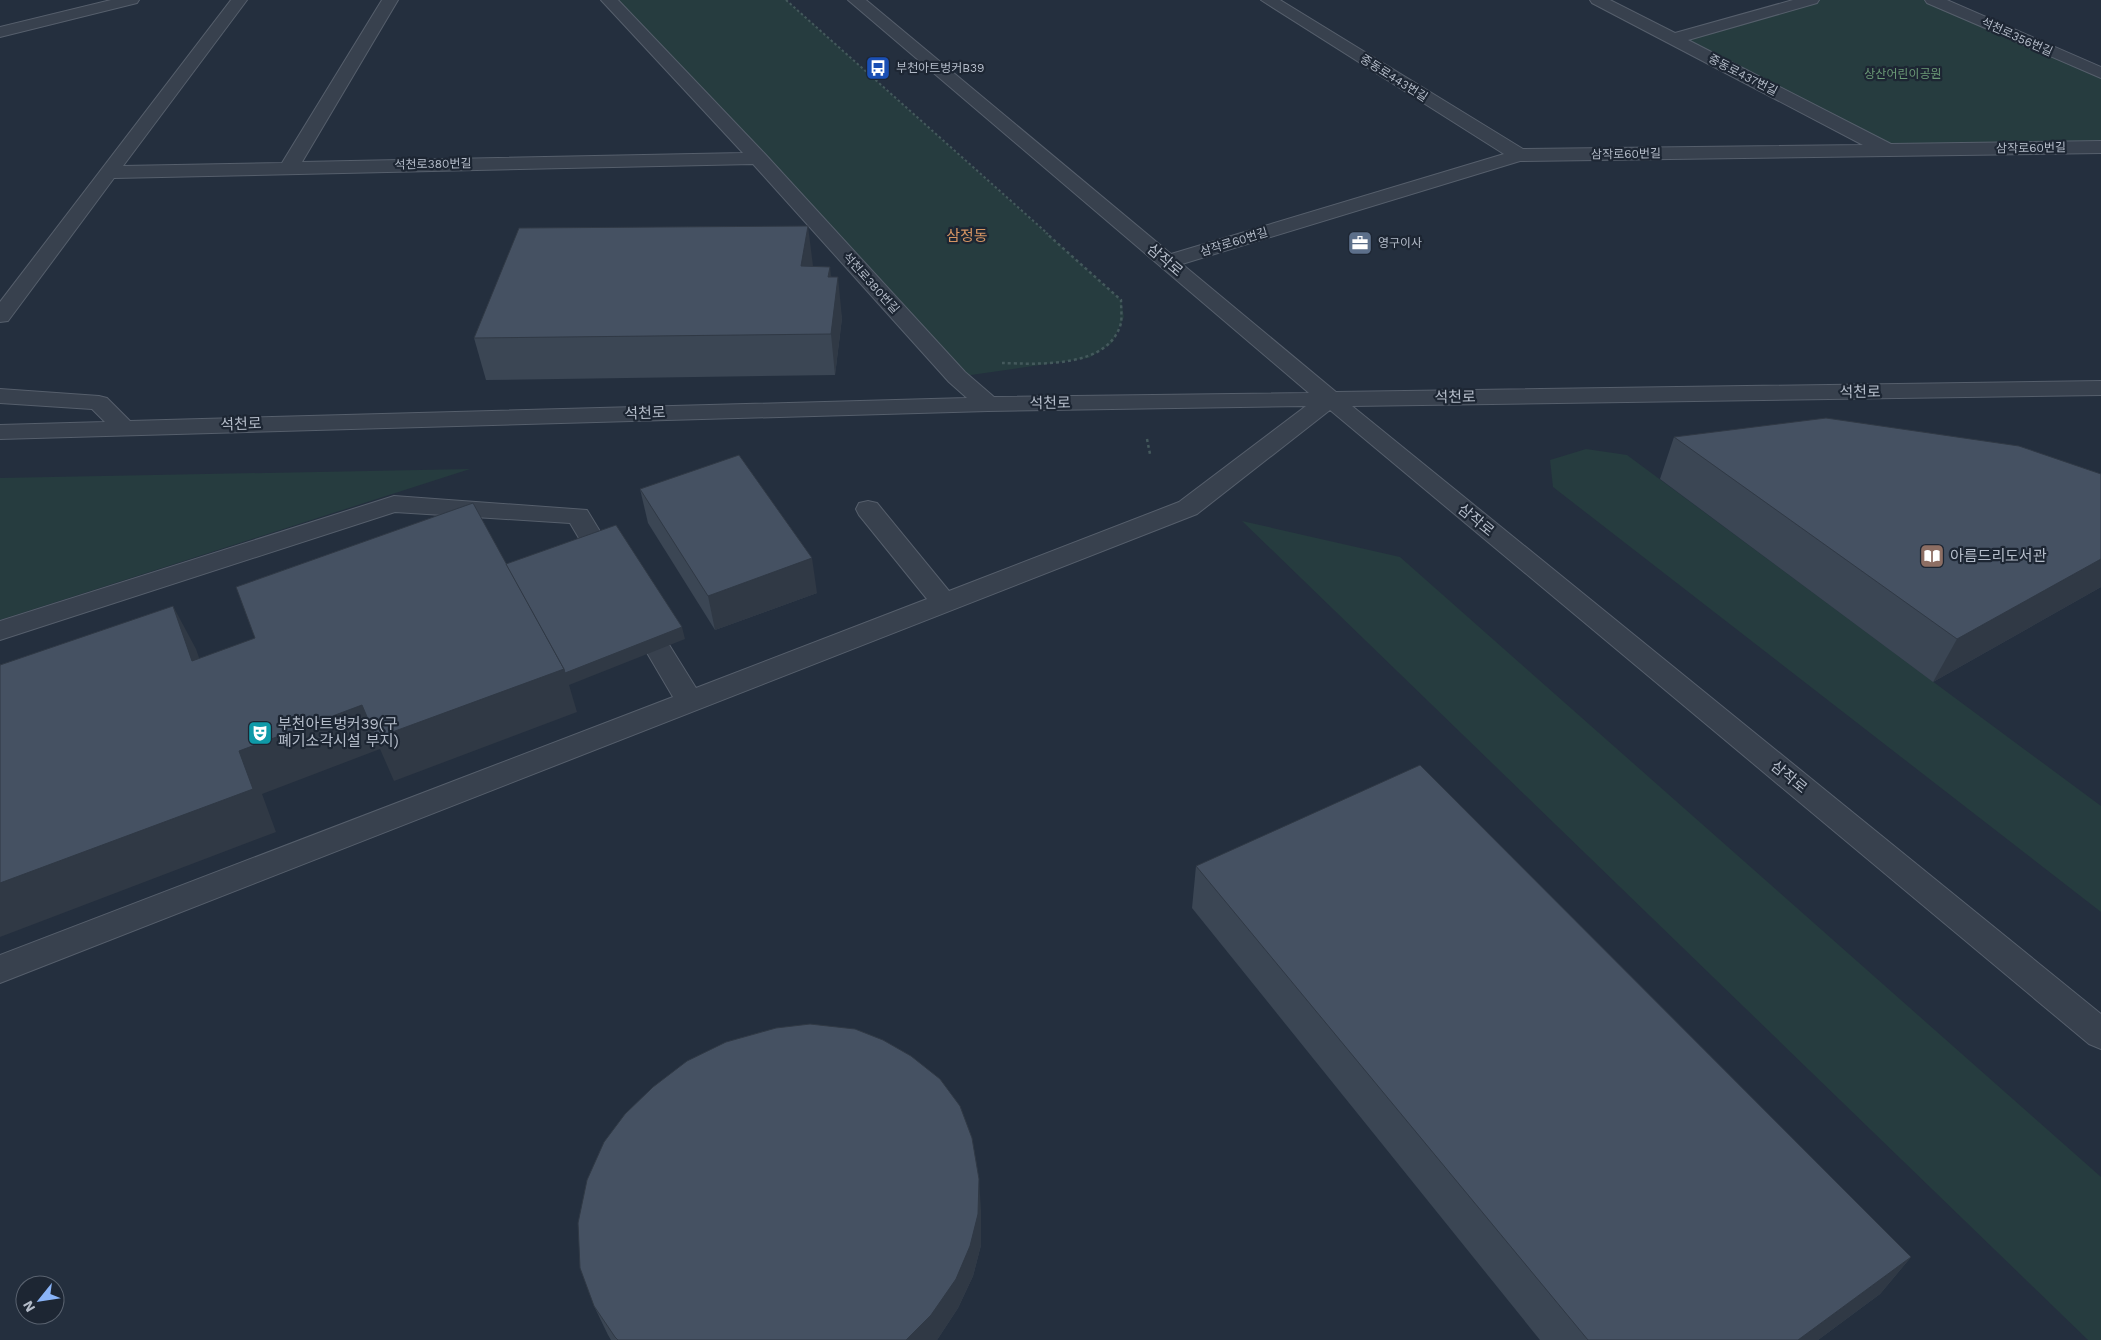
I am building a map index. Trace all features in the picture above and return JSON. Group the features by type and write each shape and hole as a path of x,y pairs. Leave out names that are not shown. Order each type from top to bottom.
{"street":[{"path":"0,32 131,0"},
{"path":"0,316 239,0"},
{"path":"288,169 390,0"},
{"name":"석천로380번길","path":"610,0 758,158 953,373 988,404"},
{"name":"삼작로","path":"856,0 1330,399 2101,1034"},
{"name":"중동로443번길","path":"1269,0 1519,155"},
{"name":"중동로437번길","path":"1598,0 1887,149"},
{"path":"1674,39 1811,0"},
{"name":"석천로356번길","path":"1932,0 2101,74"},
{"name":"삼작로60번길","path":"1167,262 1519,155 2101,147"},
{"name":"석천로380번길","path":"109,172 758,158"},
{"name":"석천로","path":"0,432 988,404 2101,388"},
{"path":"0,396 99,403 124,428"},
{"path":"0,969 1188,508 1330,399"},
{"path":"0,631 394,504 578,516 691,702"},
{"path":"868,509 945,603"}],"path":[{"path":"786,0 1121,300 1124,317 1112,343 1089,358 1045,364 999,363"}],"green space":[{"path":"608,0 786,0 1121,300 1124,317 1112,343 1089,358 957,377"},
{"name":"상산어린이공원","path":"1811,0 1933,0 2101,73 2101,147 1887,149 1674,39"},
{"path":"1586,449 1627,455 2101,806 2101,912 1553,487 1550,460"},
{"path":"470,469 0,620 0,478"},
{"path":"1242,521 1400,557 2101,1177 2101,1340 2088,1340"}],"building":[{"path":"808,226 801,266 830,267 828,277 838,277 831,334 474,338 519,228"},
{"name":"아름드리도서관","path":"1826,418 2019,446 2101,474 2101,559 1957,639 1674,437"},
{"path":"739,455 812,558 708,596 640,489"},
{"name":"부천아트벙커39(구 폐기소각시설 부지)","path":"473,503 564,669 376,738 362,705 239,751 253,789 0,883 0,665 173,606 192,661 255,638 236,587"},
{"path":"616,525 682,627 565,673 506,564"},
{"path":"1420,765 1911,1257 1798,1340 1588,1340 1196,866"},
{"path":"810,1024 855,1029 883,1040 911,1056 940,1079 960,1106 972,1138 979,1179 978,1214 970,1246 956,1279 931,1315 906,1340 618,1340 594,1306 580,1268 578,1223 587,1180 604,1142 625,1114 653,1087 687,1061 726,1042 776,1028"}],"place":[{"name":"부천아트벙커B39","path":"878,68"},
{"name":"영구이사","path":"1360,243"},
{"name":"아름드리도서관","path":"1932,556"},
{"name":"부천아트벙커39(구 폐기소각시설 부지)","path":"260,733"}],"district":[{"name":"삼정동","path":"967,236"}]}
